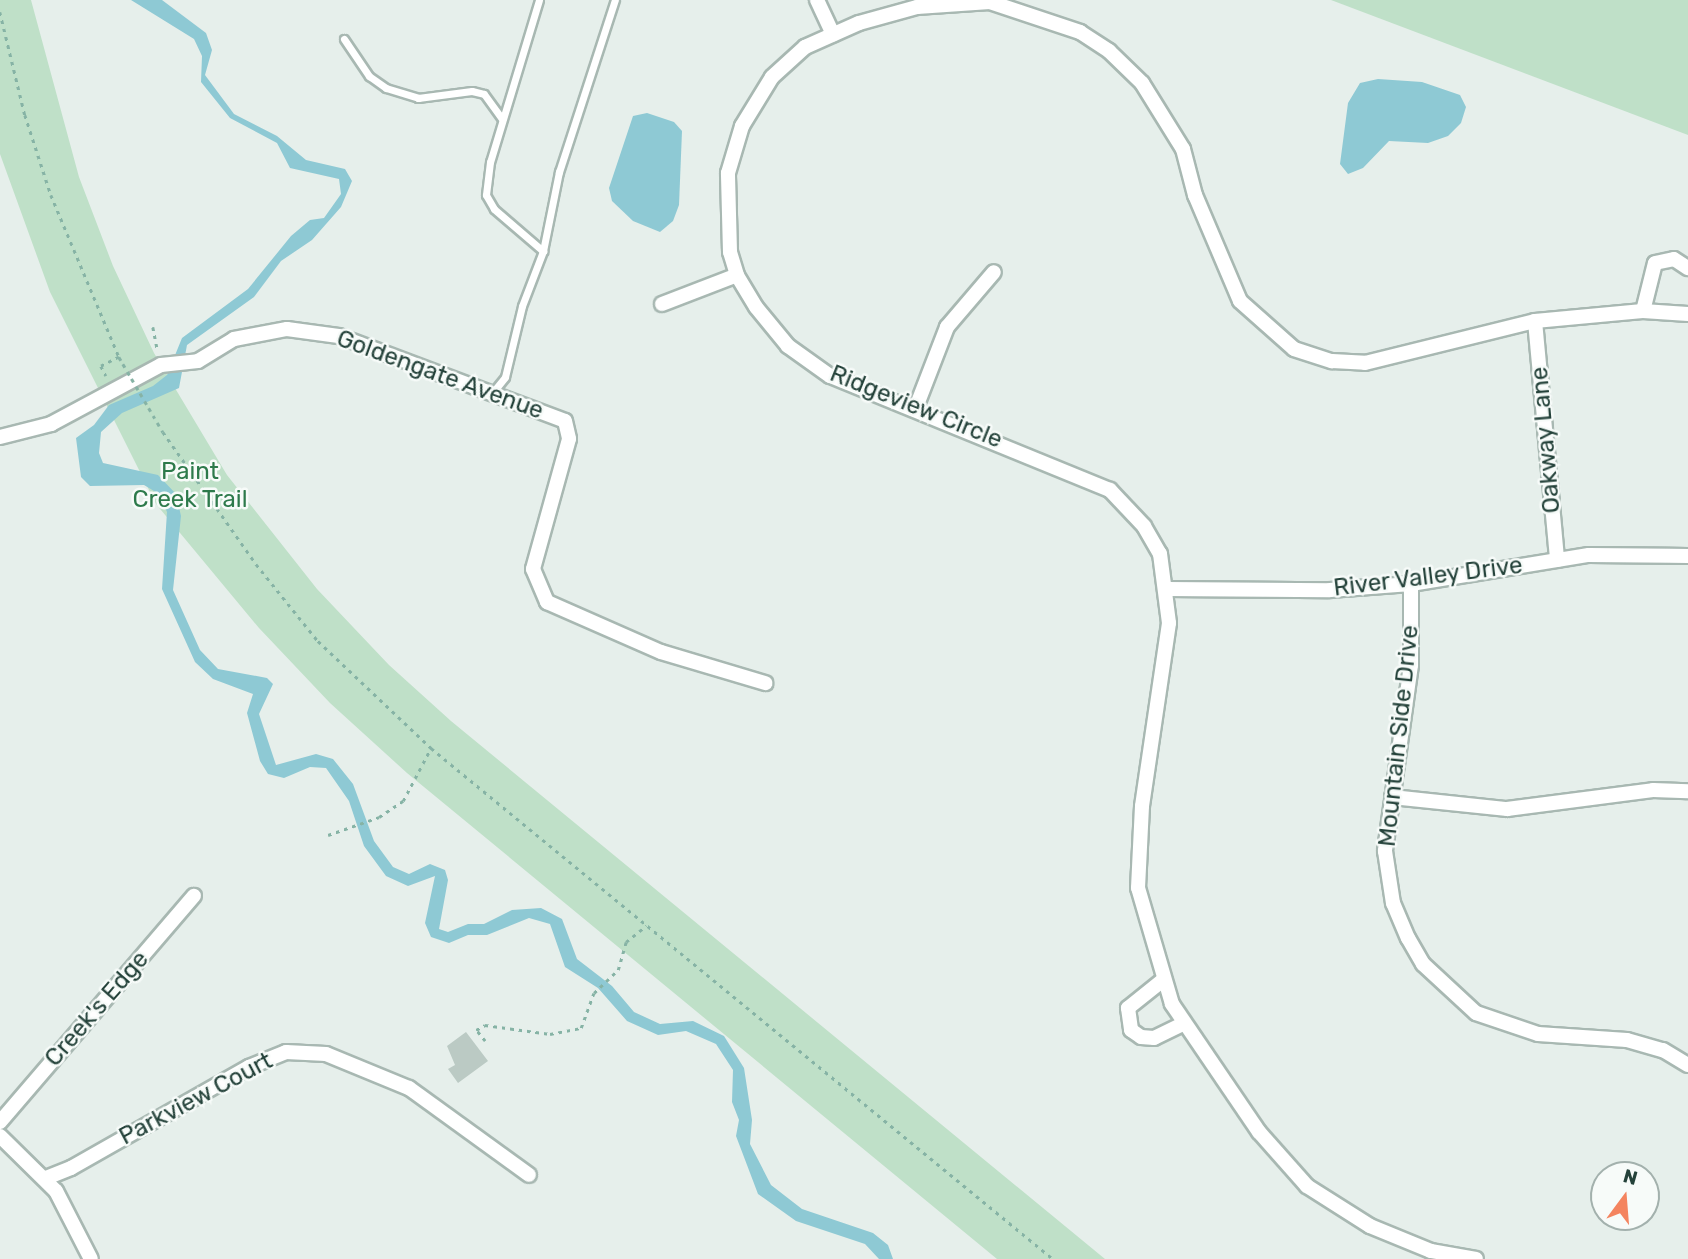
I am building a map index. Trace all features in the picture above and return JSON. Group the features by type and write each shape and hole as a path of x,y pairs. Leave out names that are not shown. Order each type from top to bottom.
{"street":[{"path":"817,0 833,34"},
{"name":"Ridgeview Circle","path":"1476,1259 1431,1251 1370,1226 1307,1186 1259,1132 1184,1024 1163,980 1138,888 1142,806 1169,623 1167,589 1154,544 1110,490 830,376 788,346 756,307 737,275 730,252 726,207 728,173 742,126 772,77 805,47 833,34 917,6 990,2 1050,19 1109,51 1142,83 1183,149 1199,206 1240,301 1294,349 1332,361 1365,363 1535,321 1643,311 1688,314"},
{"path":"1643,311 1655,263 1674,259 1688,268"},
{"path":"915,410 947,327 994,272"},
{"path":"662,304 737,275"},
{"name":"Oakway Lane","path":"1535,321 1557,560"},
{"name":"Goldengate Avenue","path":"0,437 51,424 161,365 198,361 234,339 287,329 339,336 565,421 569,439 533,569 547,602 661,652 765,683"},
{"name":"River Valley Drive","path":"1167,589 1304,591 1411,584 1590,555 1688,555"},
{"name":"Mountain Side Drive","path":"1411,584 1412,665 1385,851 1393,904 1423,964 1476,1013 1508,1027 1627,1041 1663,1050 1688,1065"},
{"path":"1392,797 1507,809 1653,790 1688,791"},
{"name":"Creek's Edge","path":"0,1122 194,896"},
{"path":"1163,980 1128,1008 1131,1030 1141,1037 1154,1038 1184,1024"},
{"name":"Parkview Court","path":"46,1178 71,1168 249,1067 286,1052 326,1054 410,1088 529,1174"},
{"path":"0,1136 46,1178 91,1259"}],"lane":[{"path":"539,0 502,120 486,195 494,209 542,251"},
{"path":"493,392 505,377 522,306 542,251 559,172 615,0"},
{"path":"344,39 369,76 386,88 418,98 472,91 484,94 502,120"}],"path":[{"path":"0,12 25,115 51,195 119,357 163,432 256,565 318,641 431,748 1053,1259"},
{"path":"153,327 161,365"},
{"path":"101,366 119,357"},
{"path":"328,835 379,817 403,801 431,748"},
{"path":"485,1041 476,1030 485,1025 550,1034 581,1028 594,993 618,970 626,942 646,926"}],"green space":[{"name":"Paint Creek Trail","path":"0,0 31,0 79,177 113,266 154,353 227,475 317,589 389,665 451,721 1105,1259 997,1259 407,773 330,703 259,628 156,504 50,292 0,154"},
{"path":"1331,0 1688,0 1688,135"}],"water":[{"path":"131,0 162,0 206,33 212,50 205,75 234,114 277,136 306,160 345,169 352,181 341,207 312,240 281,261 254,297 187,345 179,388 122,413 101,432 99,453 103,463 158,475 176,494 181,516 173,590 200,650 218,669 267,678 273,684 259,714 276,765 316,754 333,759 353,784 374,841 393,867 409,874 430,864 445,870 448,880 439,929 448,932 468,924 484,924 512,910 541,908 562,919 577,959 612,986 634,1012 660,1024 693,1021 724,1036 744,1068 752,1120 750,1144 771,1185 802,1209 873,1233 888,1245 893,1259 879,1259 865,1244 796,1221 758,1194 736,1136 739,1120 732,1102 733,1070 716,1044 686,1031 658,1035 627,1021 598,988 565,967 550,924 529,918 487,935 468,935 449,943 431,937 425,923 435,876 408,886 386,876 364,846 349,801 326,768 310,767 284,778 268,774 260,761 247,713 253,694 213,679 195,662 162,589 167,512 159,494 144,485 90,486 81,477 76,438 94,425 109,405 153,386 167,375 182,338 248,289 291,236 310,220 324,218 341,194 339,179 290,168 277,143 230,118 201,82 202,56 194,39"},
{"path":"1378,79 1422,82 1460,95 1466,107 1461,123 1448,136 1428,143 1389,141 1363,168 1348,174 1340,164 1348,103 1360,83"},
{"path":"647,113 674,122 682,131 679,205 673,221 660,232 633,221 612,201 609,188 633,116"}],"building":[{"path":"466,1032 488,1061 458,1083 448,1069 455,1065 447,1046"}]}
